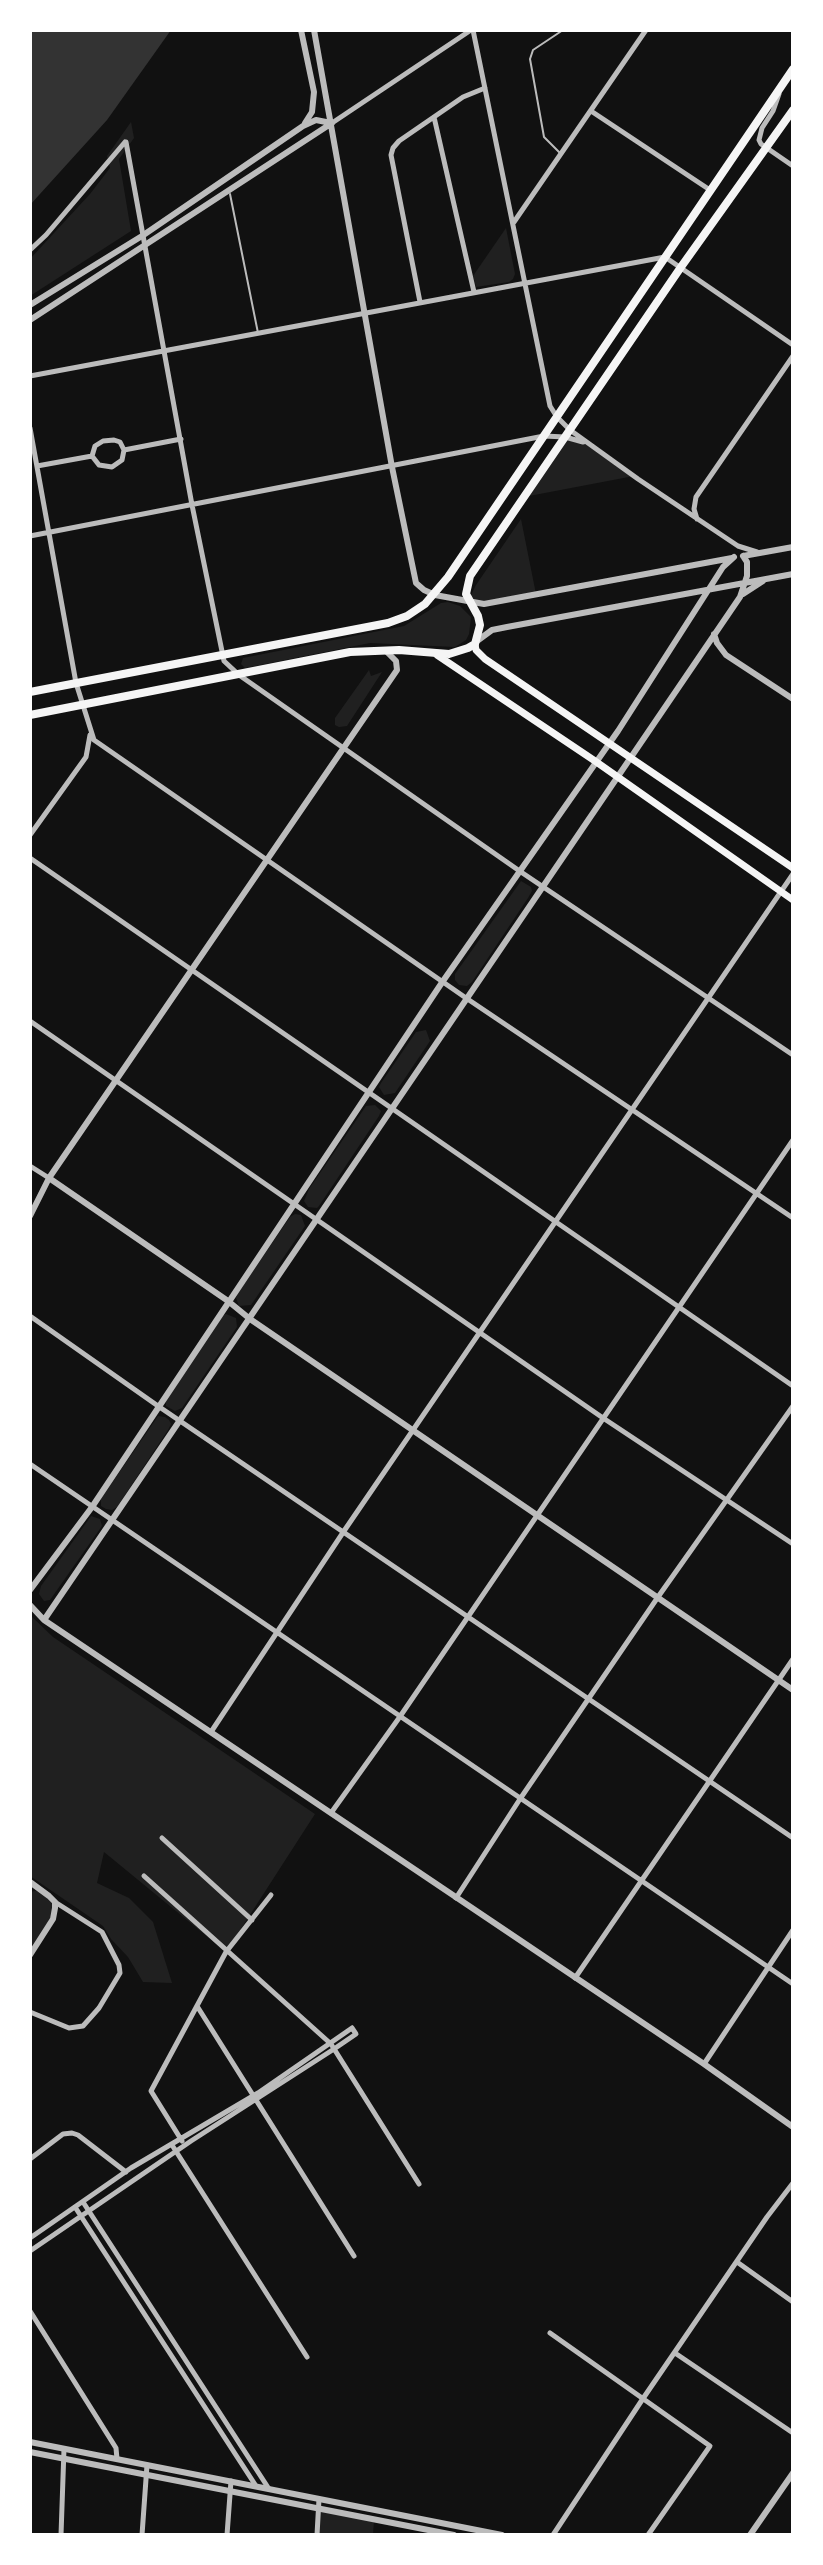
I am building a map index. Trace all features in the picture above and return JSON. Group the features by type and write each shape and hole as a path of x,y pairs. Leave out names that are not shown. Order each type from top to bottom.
{"highway":[{"path":"30,692 388,623 407,616 435,595 793,69"},
{"path":"30,715 350,652 385,650 437,655 458,652 475,644 480,625 469,602 466,586 470,576 681,267 793,110"}],"main road":[{"path":"475,644 476,650 485,659 793,871"},
{"path":"437,655 793,900"}],"street":[{"path":"301,30 314,92 312,112 303,126"},
{"path":"314,30 392,467 414,579 421,588 435,595 484,604 793,547"},
{"path":"30,320 472,30 547,400 567,433 592,446 733,543 747,551 762,552"},
{"path":"513,223 646,30"},
{"path":"420,302 391,155 395,143 463,97 485,88"},
{"path":"780,89 773,111 759,135 761,144 793,166"},
{"path":"309,139 323,120 328,100"},
{"path":"591,111 711,191"},
{"path":"434,117 474,292"},
{"path":"30,305 142,236 303,126 323,120 332,123"},
{"path":"30,250 126,142 192,505 226,664 543,888 793,1055"},
{"path":"144,245 146,236 169,221 176,212"},
{"path":"30,376 665,257 793,345"},
{"path":"698,520 694,509 696,497 793,356"},
{"path":"30,428 76,683 94,740 466,998 793,1218"},
{"path":"30,536 567,433"},
{"path":"124,450 181,439"},
{"path":"103,441 120,442 124,450 122,460 112,467 99,465 92,456 95,446 103,441"},
{"path":"37,466 92,456"},
{"path":"44,1620 740,597 748,569 733,543"},
{"path":"30,1590 92,1507 443,981 609,743 723,567 734,557"},
{"path":"475,644 492,630 793,574"},
{"path":"740,597 767,579"},
{"path":"714,634 726,655 793,699"},
{"path":"30,1216 49,1178 397,670 393,656 385,650"},
{"path":"30,835 86,757 90,732"},
{"path":"30,858 793,1386"},
{"path":"211,1732 793,871"},
{"path":"30,1021 603,1418 793,1544"},
{"path":"331,1813 793,1140"},
{"path":"30,1166 793,1690"},
{"path":"30,1206 44,1189"},
{"path":"30,1316 793,1838"},
{"path":"456,1899 520,1799 658,1597 793,1406"},
{"path":"30,1464 793,1984"},
{"path":"30,1605 44,1620 793,2127"},
{"path":"574,1979 793,1659"},
{"path":"162,1838 252,1920"},
{"path":"144,1876 332,2047 419,2184"},
{"path":"30,1882 102,1932 120,1973 99,2008 83,2026 69,2028 30,2012"},
{"path":"30,1892 39,1890"},
{"path":"183,2143 151,2091 226,1952 271,1895"},
{"path":"30,1955 53,1919 55,1902"},
{"path":"704,2064 793,1930"},
{"path":"197,2006 354,2256"},
{"path":"30,2238 126,2172 172,2145 183,2143 332,2047"},
{"path":"30,2159 63,2134 72,2133 126,2172"},
{"path":"30,2251 177,2153 183,2143"},
{"path":"172,2145 307,2357"},
{"path":"553,2535 642,2400 793,2183"},
{"path":"83,2202 269,2489"},
{"path":"75,2207 256,2486"},
{"path":"737,2262 793,2302"},
{"path":"30,2311 116,2448 117,2459"},
{"path":"550,2333 710,2446 648,2535"},
{"path":"675,2353 793,2433"},
{"path":"30,2442 502,2535"},
{"path":"61,2535 64,2449"},
{"path":"30,2452 454,2535"},
{"path":"142,2535 147,2465"},
{"path":"750,2535 792,2477"},
{"path":"227,2535 231,2481"},
{"path":"317,2535 319,2499"}],"lane":[{"path":"561,154 544,137 530,59 533,50 563,30"},
{"path":"231,174 227,181 258,333"}],"shaded area":[{"path":"30,30 171,30 107,120 30,205"},
{"path":"131,122 134,138 119,159 131,231 30,296 30,259 110,168 107,156"},
{"path":"506,228 515,274 513,279 476,287 473,276"},
{"path":"565,437 583,442 634,476 529,496"},
{"path":"521,519 536,594 484,604 468,601 476,585"},
{"path":"441,603 460,606 471,617 466,640 455,647 370,643 245,668 241,664 243,658 404,626"},
{"path":"369,670 371,676 382,672 347,726 335,725 335,718"},
{"path":"521,881 531,887 528,898 472,982 467,986 459,985 455,974"},
{"path":"426,1030 430,1041 395,1093 384,1095 379,1087 381,1083 416,1032"},
{"path":"375,1105 381,1111 379,1116 319,1206 308,1207 304,1201 309,1189 366,1106"},
{"path":"295,1214 301,1215 305,1226 251,1305 239,1306 238,1293"},
{"path":"226,1314 236,1318 237,1327 182,1408 175,1411 166,1406 166,1401"},
{"path":"158,1416 169,1420 168,1430 117,1507 106,1509 101,1506 101,1499"},
{"path":"91,1516 100,1519 102,1526 50,1600 44,1601 39,1594 41,1586"},
{"path":"30,1615 53,1637 315,1814 226,1952 104,1852 97,1883 129,1898 153,1922 172,1983 143,1982 103,1926 30,1876"},
{"path":"39,1890 55,1902 55,1913 30,1955 30,1892"},
{"path":"318,2509 374,2520 373,2535 317,2535"}]}
